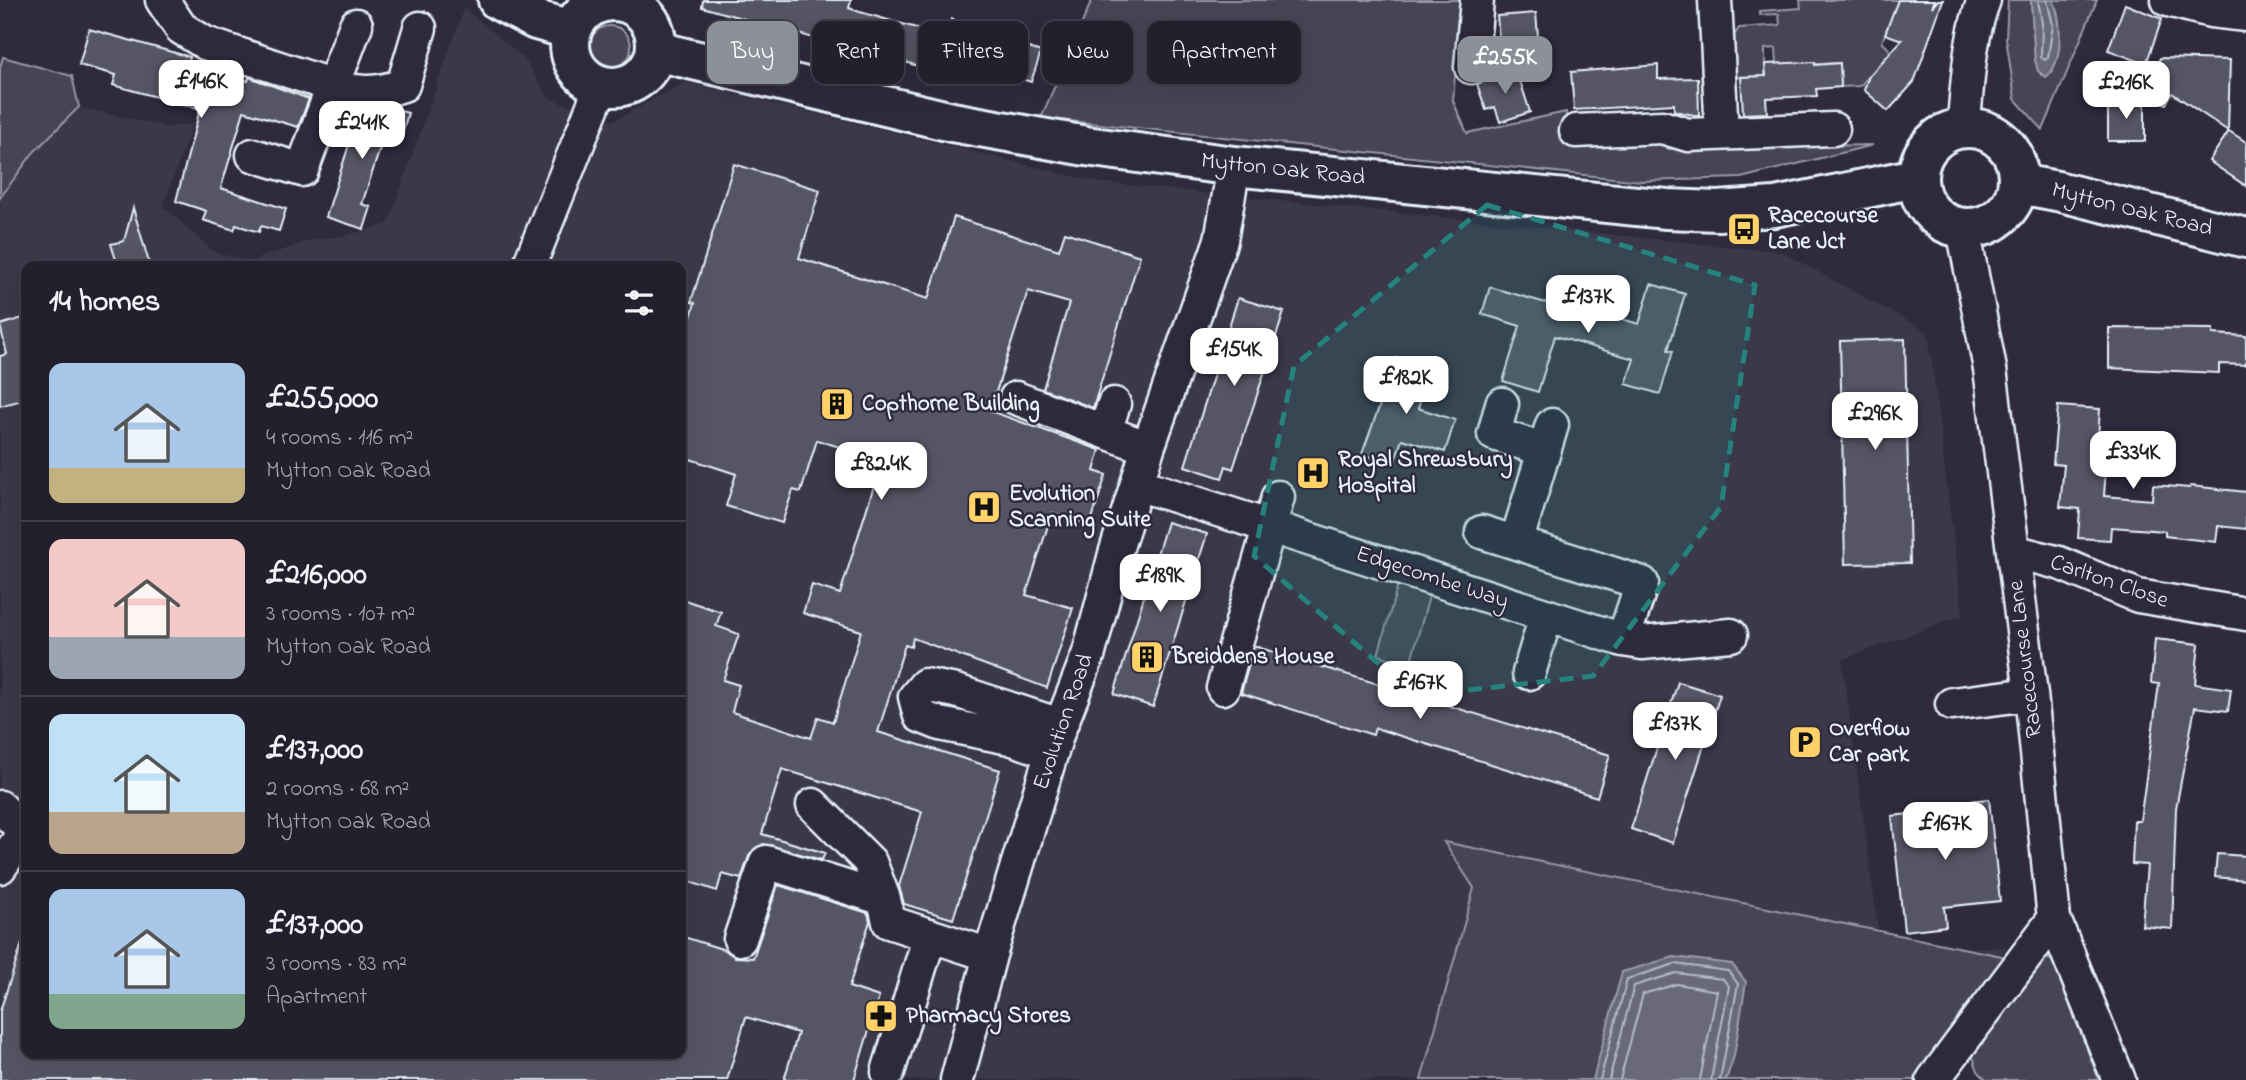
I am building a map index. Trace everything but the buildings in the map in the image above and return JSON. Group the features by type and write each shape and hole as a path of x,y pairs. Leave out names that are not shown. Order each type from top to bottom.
{"main road":[{"path":"498,0 536,20 572,30"},
{"path":"623,1 645,15 652,26 656,51 651,65 636,80 615,87 601,86 590,81 574,64 570,53 572,30 578,19 598,3 623,1"},
{"name":"Mytton Oak Road","path":"656,51 952,122 1086,146 1234,166 1667,209 1718,211 1775,207 1916,178"},
{"path":"1963,228 1945,223 1928,212 1920,196 1916,178 1929,146 1942,135 1964,129"},
{"name":"Mytton Oak Road","path":"1963,228 1993,222 2010,206 2018,184 2017,165 2009,148 1995,136 1977,129 1964,129"},
{"name":"Mytton Oak Road","path":"2018,184 2057,191 2246,238"}],"street":[{"path":"162,0 181,28 205,43 356,93 381,93 403,85 420,28"},
{"path":"1471,68 1477,0"},
{"path":"1715,0 1737,133"},
{"path":"1964,129 1976,19 1984,0"},
{"path":"2168,0 2211,11 2246,15"},
{"path":"253,155 302,170 356,25"},
{"path":"531,261 601,86"},
{"path":"1576,131 1662,127 1688,135 1833,129"},
{"name":"Evolution Road","path":"957,1080 990,955 1056,739 1089,653 1148,448 1221,240 1234,166"},
{"name":"Racecourse Lane","path":"1963,228 1990,369 2031,694 2054,919 2119,1080"},
{"path":"1016,398 1109,417 1148,448"},
{"path":"1502,404 1494,434 1548,437 1516,543"},
{"name":"Edgecombe Way","path":"1137,484 1275,512 1546,616 1623,640 1642,643 1731,635"},
{"path":"1223,688 1275,512"},
{"path":"1482,532 1642,583 1623,640"},
{"name":"Carlton Close","path":"2013,551 2059,563 2138,596 2246,614"},
{"path":"1529,673 1546,616"},
{"path":"1952,704 2031,694"},
{"path":"813,805 870,862 884,899 889,922 990,955"},
{"path":"0,807 21,826"},
{"path":"0,867 21,838"},
{"path":"740,939 766,862 884,899"},
{"path":"1947,1075 2054,919"},
{"path":"888,1072 930,935"}],"highlighted area":[{"path":"1487,205 1755,285 1721,507 1593,676 1416,696 1254,556 1294,366"}],"shaded area":[{"path":"1092,0 1461,0 1453,101 1467,133 1566,112 1566,139 1659,139 1668,149 1873,145 1741,178 1641,181 1041,118 1056,84 1133,84 1133,21 1083,21"},
{"path":"1800,0 1898,0 1882,42 1890,50 1888,56 1860,86 1841,87 1839,63 1777,64 1776,48 1765,49 1765,76 1733,77 1731,40 1739,28 1780,25 1779,14 1760,15 1760,11 1801,8"},
{"path":"2008,0 2031,0 2035,60 2041,75 2052,72 2058,45 2058,18 2053,0 2097,0 2043,130 2015,99 2006,38"},
{"name":"Royal Shrewsbury Hospital","path":"464,8 524,58 549,98 613,121 685,82 1098,182 1782,252 1928,332 1963,615 1842,660 1881,950 2007,947 1901,1080 0,1080 0,67 3,57 72,76 79,107 167,127 193,124 163,206 214,252 250,261 312,240 343,236 388,224"},
{"path":"610,26 625,32 631,47 625,62 610,68 595,62 589,47 595,32"},
{"path":"3,57 72,76 79,107 33,153 0,198 0,67"},
{"path":"1398,584 1430,593 1410,664 1378,655"},
{"path":"1444,842 2021,960 1926,1080 1421,1080 1474,888"},
{"path":"2036,956 2052,960 2099,1080 1986,1080 1978,1071 1970,1049"}],"water":[{"path":"2031,0 2053,0 2058,18 2060,40 2056,62 2046,77 2038,71 2035,60"},
{"path":"1674,957 1732,964 1746,982 1734,1056 1726,1080 1593,1080 1622,972"}],"place":[{"name":"Racecourse Lane Jct","path":"1744,229"},
{"name":"Copthorne Building","path":"837,404"},
{"name":"Royal Shrewsbury Hospital","path":"1313,473"},
{"name":"Evolution Scanning Suite","path":"984,507"},
{"name":"Breiddens House","path":"1147,657"},
{"name":"Overflow Car park","path":"1805,742"},
{"name":"Pharmacy Stores","path":"881,1016"}]}
